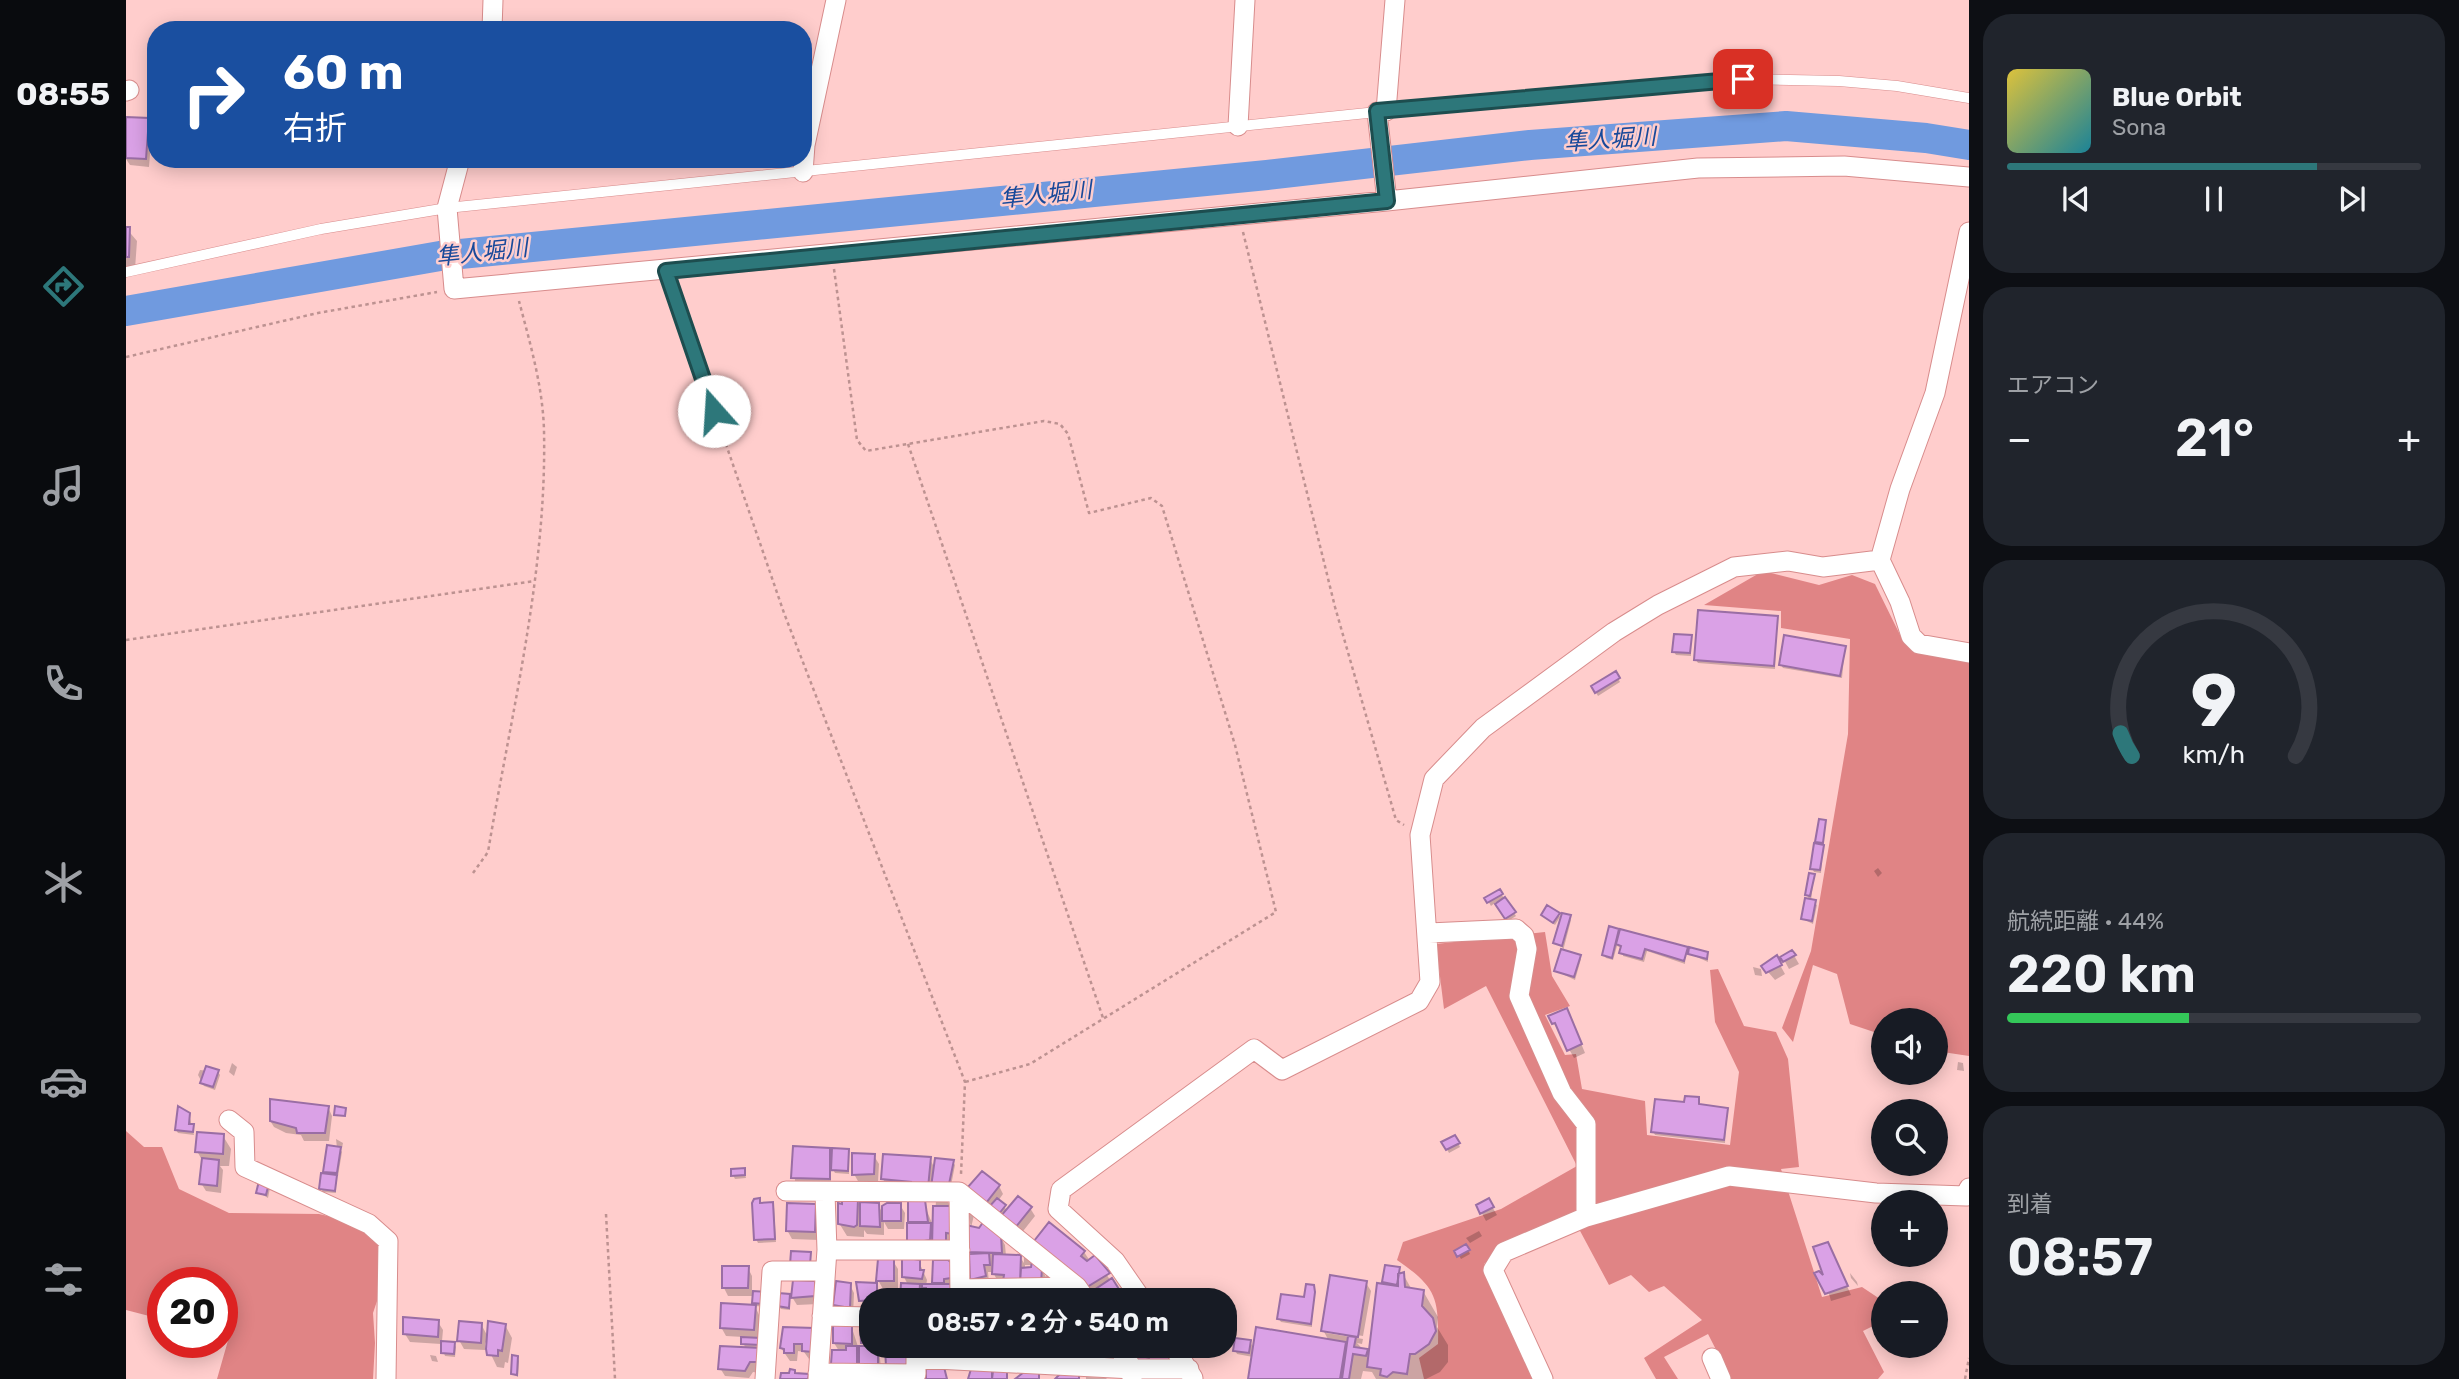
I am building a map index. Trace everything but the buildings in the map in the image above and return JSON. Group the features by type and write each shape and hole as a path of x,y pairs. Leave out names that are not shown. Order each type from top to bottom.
{"street":[{"path":"492,21 493,0"},
{"path":"812,112 836,0"},
{"path":"1238,126 1245,0"},
{"path":"1387,201 1381,111 1395,0"},
{"path":"458,168 447,208 454,289 832,255 1698,168 1844,166 1969,177"},
{"path":"803,168 803,172"},
{"path":"1969,232 1935,393 1900,489 1880,560 1900,602 1911,636 1919,644 1969,653"},
{"path":"1134,1288 1115,1261 1058,1209 1061,1190 1254,1049 1282,1070 1419,1001 1430,982 1429,933 1420,835 1434,779 1483,728 1614,632 1658,605 1734,567 1788,561 1823,567 1880,560"},
{"path":"1429,933 1516,929 1524,936 1527,949 1519,996 1562,1093 1586,1124 1586,1217"},
{"path":"229,1119 244,1132 245,1167 369,1224 388,1241 386,1379"},
{"path":"1544,1379 1493,1270 1504,1252 1586,1217 1729,1176 1876,1193 1966,1196 1969,1188"},
{"path":"786,1191 959,1192 1075,1288"},
{"path":"959,1192 960,1288"},
{"path":"825,1193 827,1250 818,1376 916,1374 916,1358"},
{"path":"827,1250 960,1250"},
{"path":"765,1379 772,1271 825,1271"},
{"path":"822,1316 859,1317"},
{"path":"960,1358 960,1379"},
{"path":"1007,1358 1133,1374 1191,1374"},
{"path":"1124,1358 1133,1374"},
{"path":"1181,1358 1191,1374"},
{"path":"1712,1358 1721,1379"}],"lane":[{"path":"126,272 321,229 447,208 1381,111 1743,79 1839,81 1897,86 1969,97"},
{"path":"666,271 714,411"}],"path":[{"path":"1239,215 1335,607 1396,820 1420,835"},
{"path":"832,255 857,440 866,451 1044,421 1060,424 1068,434 1089,513 1151,498 1162,506 1235,746 1276,912 1030,1064 965,1082"},
{"path":"473,873 488,852 534,581 544,430 535,360 514,284"},
{"path":"126,357 318,313 454,289"},
{"path":"714,411 784,613 965,1082 959,1192"},
{"path":"908,444 1103,1019"},
{"path":"126,640 534,581"},
{"path":"606,1214 615,1379"},
{"path":"1965,1379 1969,1358"}],"shaded area":[{"path":"1763,571 1819,585 1852,575 1875,584 1904,643 1969,655 1969,1056 1948,1053 1948,1008 1871,1008 1871,1031 1850,1024 1837,974 1813,965 1793,1042 1782,1028 1811,951 1848,734 1850,639 1781,628 1781,611 1704,605"},
{"path":"1545,932 1552,976 1570,1006 1545,1015 1565,1055 1576,1054 1582,1089 1645,1101 1647,1135 1730,1145 1739,1072 1715,1022 1710,970 1718,969 1744,1026 1776,1032 1788,1059 1799,1167 1781,1169 1822,1297 1862,1287 1871,1293 1871,1327 1863,1331 1871,1347 1871,1358 1877,1358 1884,1372 1878,1379 1731,1379 1708,1334 1664,1357 1678,1379 1656,1379 1644,1358 1702,1320 1664,1286 1649,1292 1631,1275 1609,1285 1571,1214 1520,1235 1484,1264 1538,1379 1424,1379 1419,1358 1438,1344 1438,1315 1433,1294 1420,1278 1397,1260 1403,1242 1501,1209 1577,1166 1486,986 1444,1009 1436,944"},
{"path":"126,1131 144,1147 162,1147 179,1189 229,1213 319,1214 345,1220 367,1232 382,1248 380,1292 373,1313 373,1379 217,1379 223,1358 238,1358 238,1267 147,1267 147,1315 126,1310"}],"waterway":[{"name":"隼人堀川","path":"126,311 440,256 1267,175 1530,145 1786,126 1926,138 1969,145"}],"route":[{"path":"714,411 666,271 1344,203 1387,201 1377,111 1743,79"}]}
